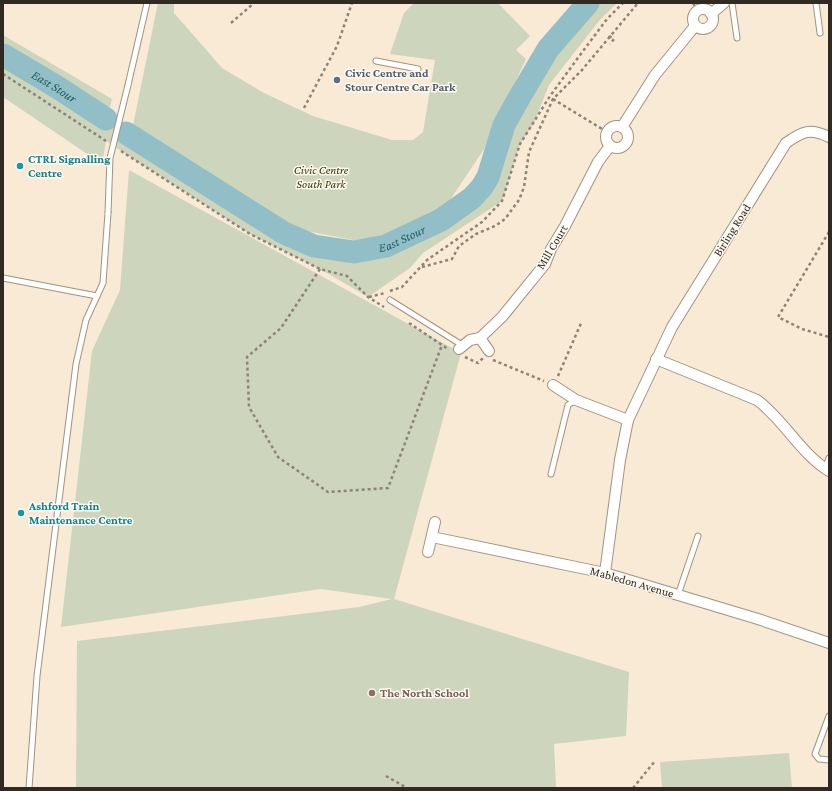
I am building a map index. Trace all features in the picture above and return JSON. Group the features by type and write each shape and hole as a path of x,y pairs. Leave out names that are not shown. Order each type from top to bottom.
{"street":[{"path":"711,14 724,3"},
{"path":"695,7 706,10 711,14 713,20 708,28 701,29 695,26 693,18 695,7"},
{"path":"622,127 655,75 695,26"},
{"path":"612,127 622,127 627,132 626,143 617,148 610,146 606,140 607,132 612,127"},
{"name":"Birling Road","path":"605,573 620,460 628,420 672,327 786,143 800,134 817,131 829,137"},
{"name":"Mill Court","path":"461,350 470,340 480,338 502,317 545,264 551,249 569,220 598,162 610,146"},
{"path":"480,338 488,356"},
{"path":"656,359 757,400 768,408 802,447 827,470"},
{"path":"553,385 576,400 628,420"},
{"path":"428,552 435,522"},
{"name":"Mabledon Avenue","path":"432,537 605,573 829,643"}],"lane":[{"path":"29,788 37,673 76,364 86,320 103,283 110,158 147,3"},
{"path":"732,3 737,38"},
{"path":"816,3 820,33"},
{"path":"376,61 418,69"},
{"path":"3,278 97,296"},
{"path":"390,300 461,350"},
{"path":"551,474 568,405 576,400"},
{"path":"827,470 829,458"},
{"path":"678,595 698,536"},
{"path":"829,716 815,754 819,759 829,760"}],"path":[{"path":"231,23 254,3"},
{"path":"304,108 337,46 352,3"},
{"path":"118,149 250,234 320,269 347,276 368,297 402,287 427,260 482,222 502,201 520,144 550,96 607,19 623,3"},
{"path":"420,267 452,259 459,246 476,234 495,226 505,219 519,200 524,187 530,152 553,99 582,70 638,3"},
{"path":"610,36 614,39 610,44"},
{"path":"3,74 112,145"},
{"path":"550,96 607,132"},
{"path":"829,232 778,317 802,329 829,337"},
{"path":"320,269 281,328 247,357 247,371 249,407 278,457 328,492 388,488 442,345"},
{"path":"461,350 478,363 488,356 553,385 582,321"},
{"path":"633,788 654,761"},
{"path":"386,776 407,788"}],"green space":[{"name":"Civic Centre South Park","path":"158,3 174,3 174,13 222,68 264,93 313,116 392,140 413,140 423,132 435,60 390,54 404,13 414,3 498,3 530,36 516,50 526,59 484,149 444,209 412,230 369,243 301,230 231,191 132,130"},
{"path":"589,3 617,3 599,21 549,85 534,123 520,144 502,201 423,253 410,268 368,297 320,269 250,234 106,141 102,164 3,97 3,55 126,133 314,246 364,251 441,220 487,177 504,125 535,72 579,12"},
{"path":"3,35 112,99 108,115 3,50"},
{"path":"129,170 461,353 394,599 629,672 626,736 554,744 556,787 76,788 77,641 359,607 392,599 321,589 61,627 92,351 120,290"},
{"path":"789,753 792,788 662,788 660,762"}],"waterway":[{"name":"East Stour","path":"126,133 284,233 314,246 354,252 386,246 441,220 472,198 482,187 488,177 504,125 519,98 548,49 588,3"},
{"name":"East Stour","path":"3,55 57,87 106,119"}],"place":[{"name":"Civic Centre and Stour Centre Car Park","path":"337,80"},
{"name":"CTRL Signalling Centre","path":"20,166"},
{"name":"Ashford Train Maintenance Centre","path":"21,513"},
{"name":"The North School","path":"372,693"}]}
